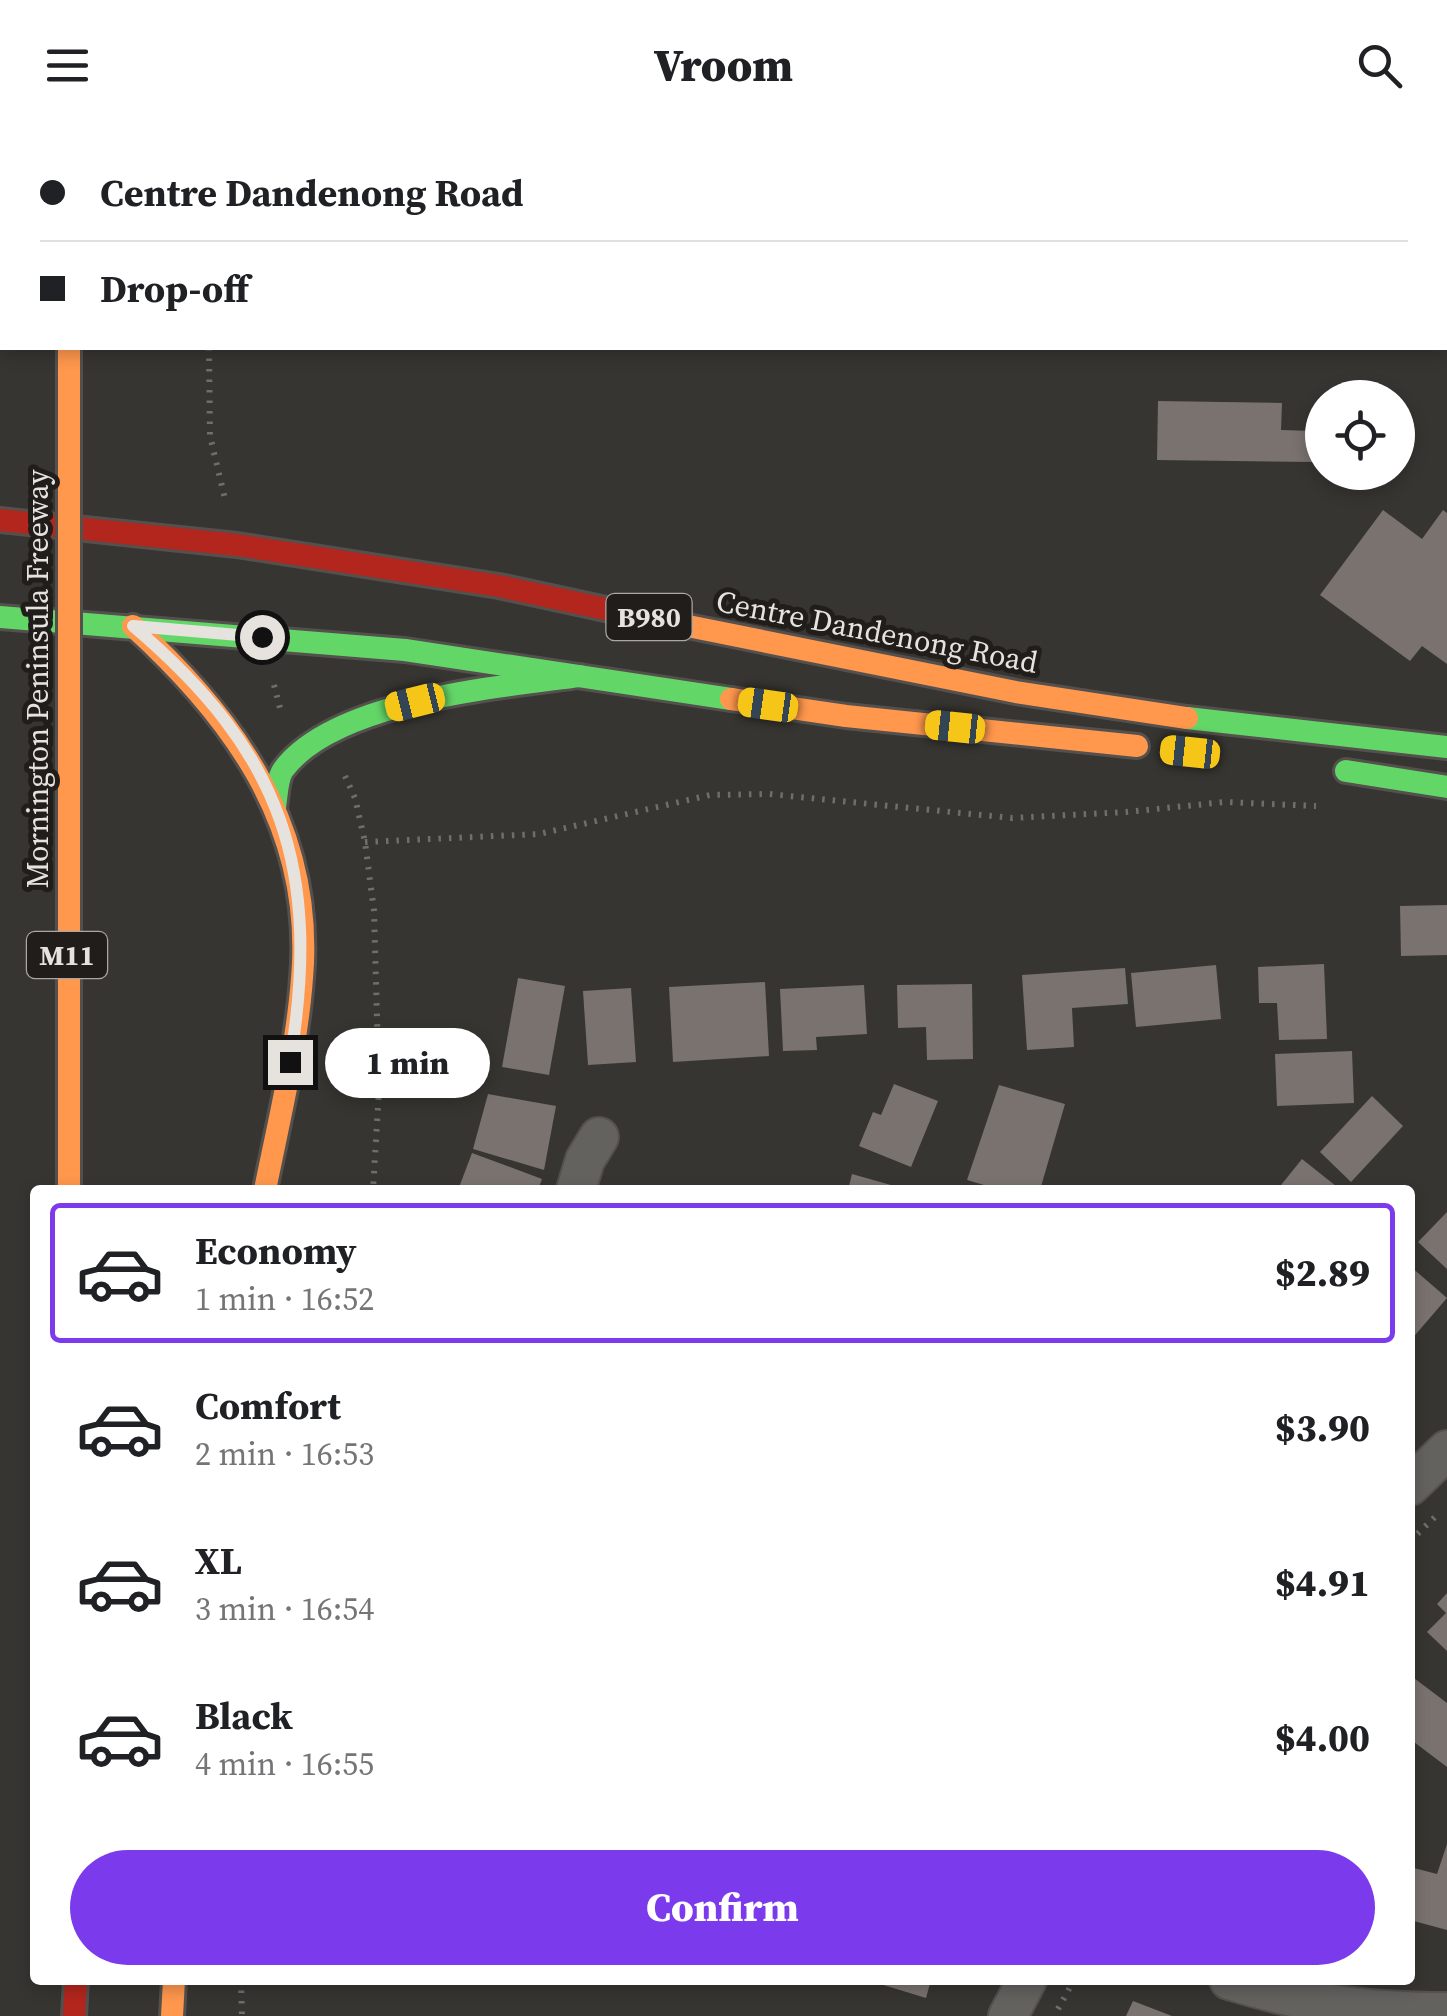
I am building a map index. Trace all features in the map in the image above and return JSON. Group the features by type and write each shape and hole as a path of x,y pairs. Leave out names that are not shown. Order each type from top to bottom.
{"main road":[{"name":"Mornington Peninsula Freeway","path":"69,350 69,1185"},
{"path":"2,520 176,662 244,748 276,807 294,862 303,956 297,1020 267,1185"},
{"name":"Centre Dandenong Road","path":"2,520 237,545 390,568 518,590 1016,692 1162,714 1447,747"},
{"name":"B980","path":"0,617 406,650 846,716 1150,748"},
{"path":"276,807 276,780 287,760 320,738 357,721 388,709 442,697 578,676"},
{"path":"1324,768 1447,787"},
{"path":"74,2016 76,1985"},
{"path":"172,2016 174,1985"}],"street":[{"path":"578,1185 585,1160 599,1137"},
{"path":"1415,1481 1447,1450"},
{"path":"1008,2016 1025,1985"},
{"path":"1247,1985 1329,2006 1378,2012 1447,2012"}],"path":[{"path":"366,842 539,834 710,795 769,794 1012,818 1224,802 1325,806"},
{"path":"372,1185 380,1090 374,911"},
{"path":"1415,1537 1444,1508"},
{"path":"240,1985 242,2016"},
{"path":"1054,2016 1071,1985"}],"building":[{"path":"1158,401 1282,403 1281,430 1305,431 1305,462 1157,460"},
{"path":"1383,510 1422,539 1443,510 1447,513 1447,664 1422,646 1410,661 1320,595"},
{"path":"1447,905 1447,955 1401,956 1400,906"},
{"path":"1324,964 1327,1039 1279,1040 1277,1003 1259,1003 1258,967"},
{"path":"1216,965 1221,1019 1136,1027 1131,973"},
{"path":"1125,968 1128,1004 1072,1008 1074,1047 1027,1050 1022,975"},
{"path":"518,978 565,986 549,1075 502,1067"},
{"path":"765,982 769,1056 673,1062 669,987"},
{"path":"972,984 973,1059 927,1060 926,1027 898,1028 897,985"},
{"path":"864,985 867,1034 816,1037 817,1050 783,1051 780,989"},
{"path":"631,988 636,1062 588,1065 583,991"},
{"path":"1352,1051 1354,1103 1277,1106 1275,1054"},
{"path":"894,1084 938,1101 911,1167 859,1146 873,1112 881,1115"},
{"path":"999,1085 1065,1104 1041,1185 984,1185 967,1180"},
{"path":"488,1094 556,1106 544,1170 473,1149"},
{"path":"1372,1096 1403,1126 1351,1182 1320,1152"},
{"path":"472,1153 542,1179 540,1185 460,1185"},
{"path":"1302,1159 1335,1185 1281,1185"},
{"path":"852,1174 891,1185 849,1185"},
{"path":"1447,1212 1447,1269 1418,1242"},
{"path":"1415,1270 1447,1298 1415,1335"},
{"path":"1447,1593 1447,1651 1427,1632 1446,1613 1437,1604"},
{"path":"1415,1679 1447,1703 1447,1767 1415,1743"},
{"path":"1447,1844 1447,1930 1415,1921 1415,1868 1437,1874"},
{"path":"883,1985 930,1985 926,1998"},
{"path":"1133,2001 1172,2016 1126,2016"}],"traffic: fast":[{"path":"0,617 405,650 731,699"},
{"path":"275,807 283,770 307,747 339,728 420,701 579,676"},
{"path":"1187,718 1447,747"},
{"path":"1346,771 1447,787"}],"traffic: slow":[{"path":"69,350 69,510"},
{"path":"69,510 69,721"},
{"path":"638,616 1016,692 1187,718"},
{"path":"133,626 203,697 232,735 278,818 293,864 302,912 301,992 266,1185"},
{"path":"731,699 846,716 1137,746"},
{"path":"69,721 69,1185"},
{"path":"172,2016 174,1985"}],"traffic: jam":[{"path":"0,520 237,545 499,586 638,616"},
{"path":"74,2016 76,1985"}],"route":[{"path":"262,637 133,626 197,684 237,738 268,792 288,840 298,890 303,956 290,1062"}]}
